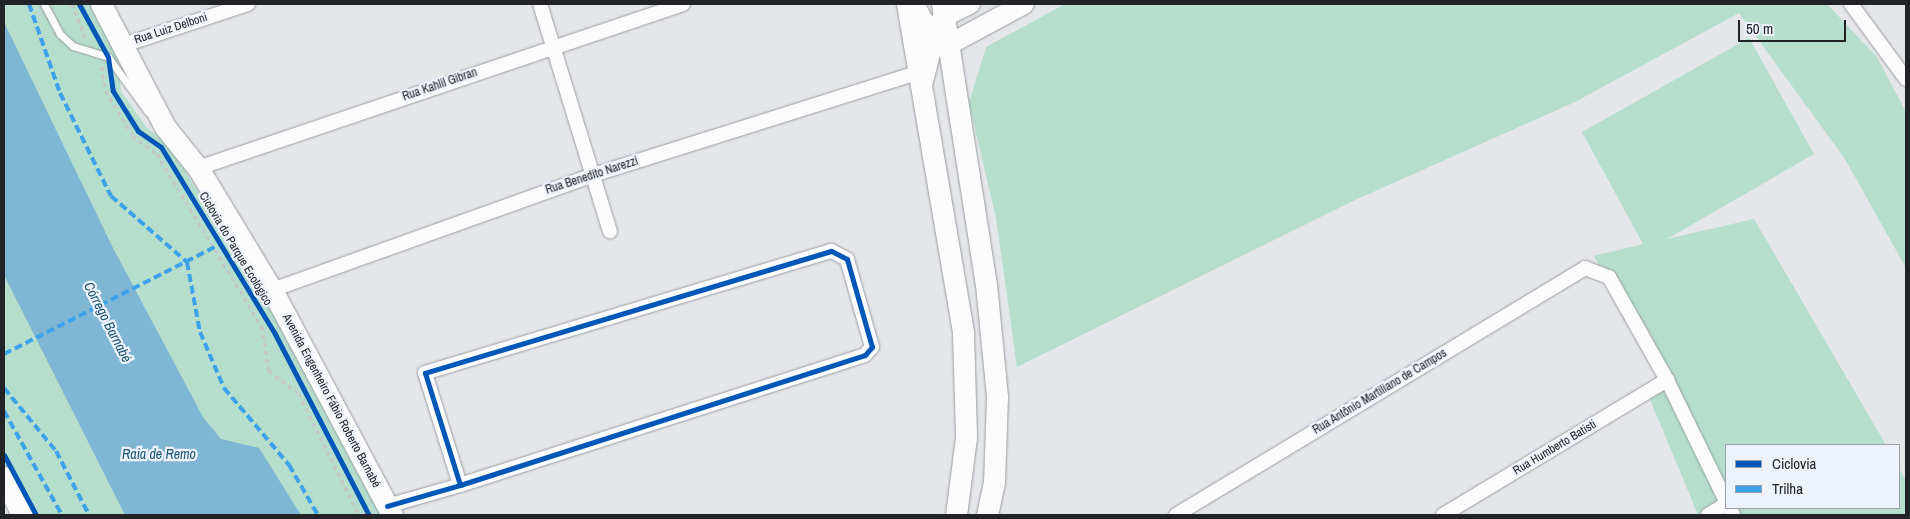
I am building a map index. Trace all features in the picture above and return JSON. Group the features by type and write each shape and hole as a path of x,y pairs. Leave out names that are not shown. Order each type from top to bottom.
{"main road":[{"name":"Avenida Engenheiro Fábio Roberto Barnabé","path":"100,4 115,51 158,136 198,168 272,290 383,512"},
{"path":"907,4 918,83 958,291 966,437 956,515"},
{"path":"914,4 942,25 986,284 997,397 994,482 987,515"},
{"path":"918,83 942,25 970,4"},
{"path":"942,25 1021,5"},
{"path":"952,76 973,40 1021,5"},
{"path":"958,291 986,284"},
{"path":"4,477 22,515"}],"street":[{"name":"Rua Luiz Delboni","path":"115,51 248,4"},
{"path":"540,4 554,45 590,176 610,231"},
{"name":"Rua Kahlil Gibran","path":"198,168 554,45 683,4"},
{"path":"1851,4 1906,79"},
{"name":"Rua Benedito Narezzi","path":"272,290 590,176 918,83"},
{"path":"383,512 460,485 865,355 872,346 847,259 831,250 425,373 460,485"},
{"name":"Rua Antônio Martiliano de Campos","path":"1176,515 1585,268 1609,277 1667,380"},
{"path":"1667,380 1725,500"},
{"name":"Rua Humberto Batisti","path":"1443,515 1667,380"},
{"path":"1708,515 1725,503"}],"lane":[{"path":"44,4 60,34 73,46 115,51"}],"path":[{"path":"72,4 95,50 106,91 137,142 157,154 262,327 269,371 299,394 359,515"},
{"path":"79,4 92,32"},
{"path":"301,383 383,512"}],"green space":[{"path":"4,4 89,4 117,55 121,91 147,128 168,143 279,322 381,515 31,515 4,465"},
{"path":"1065,4 1827,4 1877,57 1906,112 1906,268 1845,159 1739,13 1575,102 1353,201 1017,367 996,218 969,103 986,47"},
{"path":"1749,38 1814,154 1667,239 1754,219 1885,444 1725,444 1725,498 1594,256 1643,244 1582,132"},
{"path":"1664,389 1725,502 1704,515 1698,515 1649,397"},
{"path":"1900,470 1906,481 1906,515 1735,515 1732,509 1900,509"}],"water":[{"name":"Raia de Remo","path":"4,22 113,248 203,417 221,439 259,448 301,515 125,515 4,275"}],"marked path":[{"path":"29,4 60,93 111,196 187,262 200,332 224,388 289,465 318,515"},
{"path":"4,354 221,244"},
{"path":"4,388 56,451 89,515"},
{"path":"4,411 62,515"}],"cycle path":[{"name":"Ciclovia do Parque Ecológico","path":"79,4 108,57 113,91 138,131 161,147 275,334 369,515"},
{"path":"387,506 460,485 865,355 872,347 847,259 831,251 425,373 460,485"},
{"path":"4,455 36,515"}],"water label":[{"name":"Córrego Barnabé","path":"108,322"}]}
